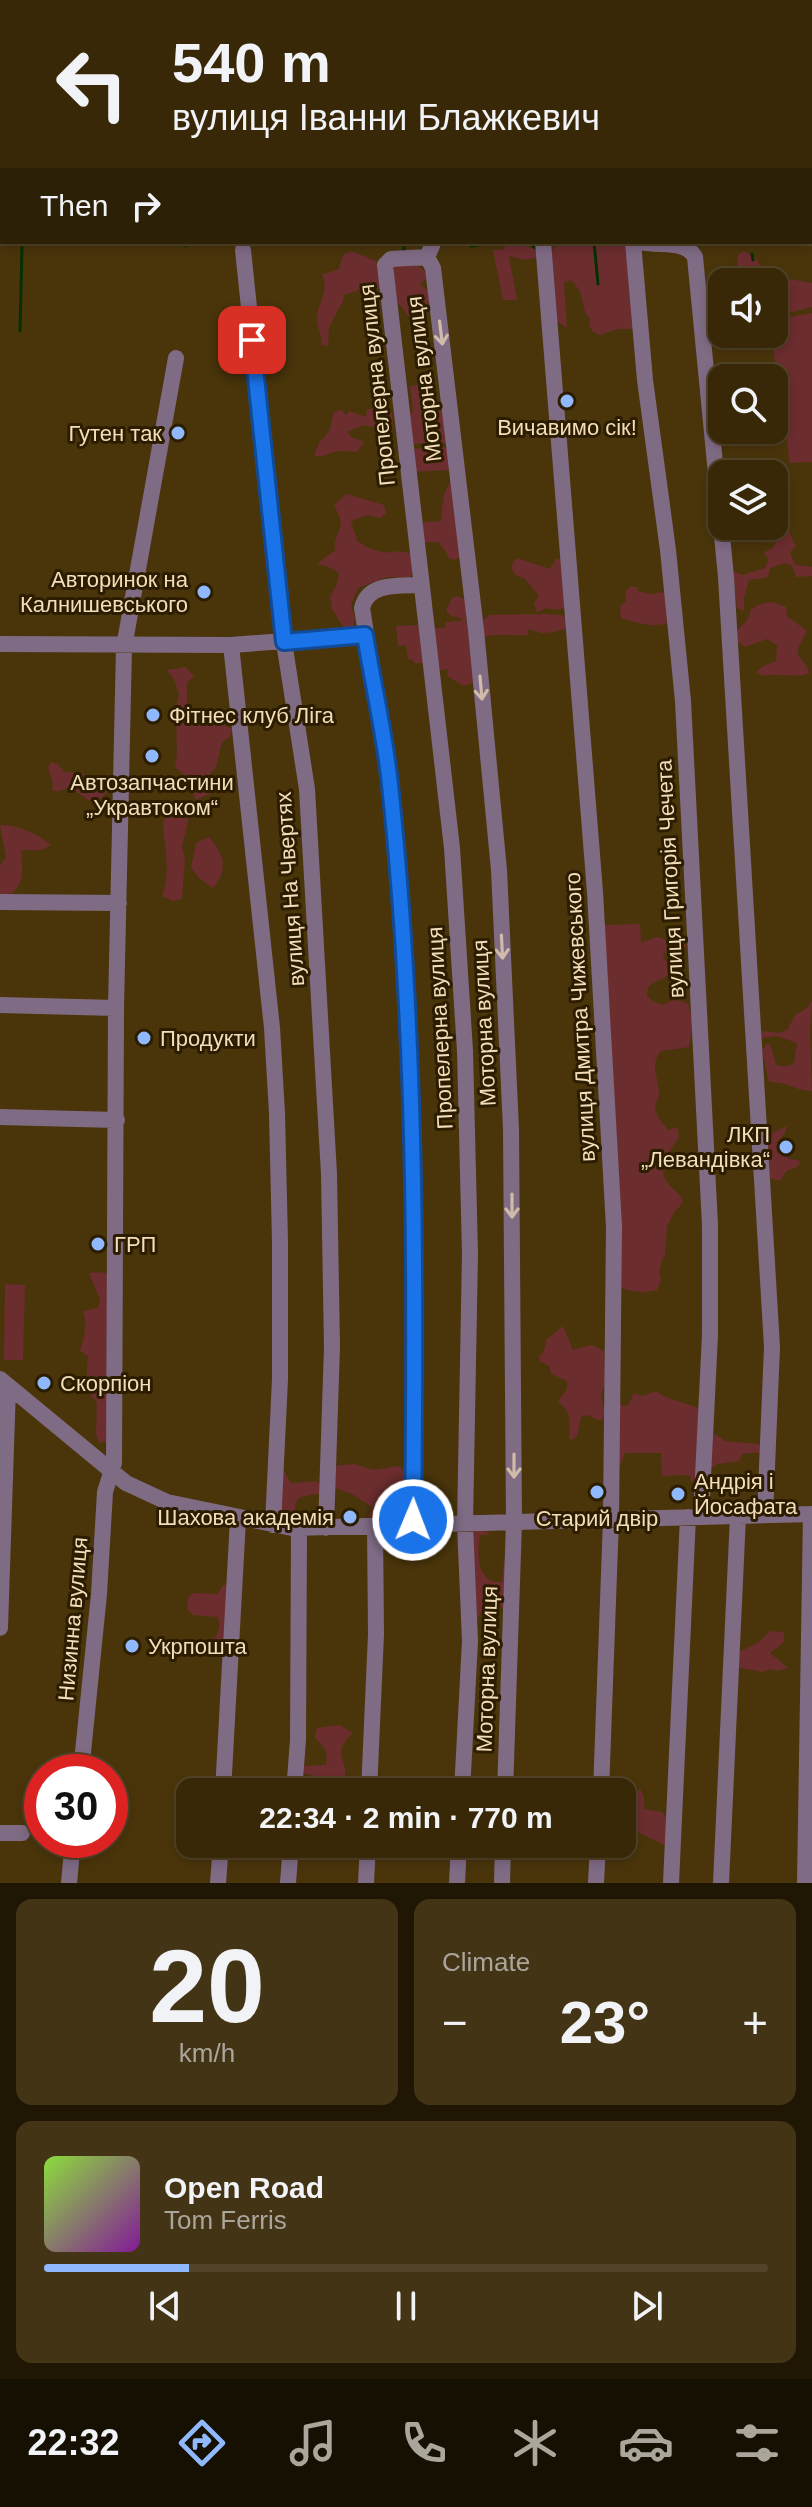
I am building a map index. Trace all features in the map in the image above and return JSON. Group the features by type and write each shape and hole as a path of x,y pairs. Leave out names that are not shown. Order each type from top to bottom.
{"street":[{"name":"вулиця Дмитра Чижевського","path":"543,244 595,892 614,1227 611,1519 602,1778"},
{"name":"вулиця Григорія Чечета","path":"633,244 645,380 668,550 683,701 710,1225 710,1335 671,1883"},
{"path":"650,244 678,244 691,250 695,257 726,577 772,1347 765,1515"},
{"name":"вулиця На Чвертях","path":"243,250 284,642 307,789 329,1174 332,1347 326,1528"},
{"name":"Моторна вулиця","path":"385,265 391,259 429,251 433,268 475,620 499,870 511,1129 514,1522 505,1778"},
{"name":"Пропелерна вулиця","path":"385,265 452,848 465,1051 470,1254 465,1524 470,1641 463,1778"},
{"name":"Низинна вулиця","path":"83,1754 99,1604 105,1492 114,1463 116,1008 124,647 176,358"},
{"path":"413,1525 414,1178 406,981 390,783 362,608 366,596 373,590 421,585"},
{"path":"0,644 124,647 231,645 365,635"},
{"path":"231,645 272,1028 277,1113 280,1379 273,1525"},
{"path":"0,902 119,903"},
{"path":"0,1005 116,1008"},
{"path":"0,1117 117,1120"},
{"path":"4,1383 126,1483 167,1502 273,1525 299,1529 812,1514 805,1883"},
{"path":"0,1628 4,1383"},
{"path":"721,1883 738,1516"},
{"path":"224,1778 238,1519"},
{"path":"370,1778 376,1634 375,1526"},
{"path":"295,1778 299,1529"},
{"path":"0,1833 22,1833"},
{"path":"69,1883 71,1858"},
{"path":"218,1883 220,1858"},
{"path":"288,1883 290,1858"},
{"path":"366,1883 367,1858"},
{"path":"457,1883 458,1858"},
{"path":"502,1883 503,1858"},
{"path":"596,1883 597,1858"}],"shaded area":[{"path":"521,244 541,252 541,257 524,260 509,256 517,300 503,300 493,250 504,249 506,245"},
{"path":"557,244 628,244 629,293 637,309 635,329 617,329 600,335 593,332 579,291 571,280 564,283 567,328 555,320 550,254"},
{"path":"351,251 376,261 381,289 365,288 344,295 329,327 328,346 321,345 317,319 325,286 322,275 339,269 343,255"},
{"path":"743,251 754,256 762,268 738,268 738,255"},
{"path":"393,263 417,266 428,276 420,285 430,292 430,302 410,317 394,299"},
{"path":"788,279 812,283 812,307 789,313"},
{"path":"812,313 812,462 790,463 787,444 788,364 775,364 773,348 788,348 789,317"},
{"path":"433,383 436,411 443,411 448,443 406,444 403,413 413,412 410,386"},
{"path":"377,407 392,413 393,425 387,429 363,425 347,432 364,442 357,452 337,451 320,457 314,455 330,429 334,412 341,410 346,415 349,411 366,417 367,410"},
{"path":"448,447 453,470 409,472 407,449"},
{"path":"454,480 454,514 459,531 460,557 454,560 448,558 438,542 417,543 417,523 441,521 445,493"},
{"path":"346,494 384,505 386,513 380,518 367,515 351,521 357,541 379,551 411,554 416,569 410,577 387,577 358,588 351,605 355,620 352,628 345,630 332,609 330,597 339,573 317,564 335,550 341,525 334,505"},
{"path":"788,522 796,546 790,552 795,565 812,567 812,576 796,577 792,566 785,563 770,568 768,577 749,580 744,611 737,608 733,571 742,575 765,568 769,559 764,554 776,542 774,540 788,540"},
{"path":"516,558 550,569 556,559 563,559 565,608 545,608 537,613 534,603 539,596 525,579 515,575 511,567"},
{"path":"630,587 650,594 663,592 672,606 673,620 654,625 621,618 620,607 626,601 625,592"},
{"path":"457,596 466,600 466,620 477,676 472,683 464,686 447,676 448,669 437,671 434,628 445,628 445,622 462,621 446,611 452,598"},
{"path":"773,602 786,607 787,616 807,631 798,654 810,673 763,676 756,672 776,661 777,645 767,639 745,647 738,642 736,632 748,619 751,609"},
{"path":"543,614 570,619 567,628 547,633 527,628 529,635 483,637 479,623 490,615"},
{"path":"418,625 424,663 414,663 408,659 406,645 398,646 396,626"},
{"path":"186,667 194,677 187,682 187,707 209,712 212,720 232,729 230,737 222,742 216,767 207,778 217,790 196,800 187,777 175,767 179,695 175,681 167,670"},
{"path":"51,762 58,764 64,772 83,773 88,783 108,791 99,801 88,800 70,787 52,791 48,768"},
{"path":"177,800 189,816 182,847 185,860 182,899 172,901 162,896 167,870 163,823 168,801"},
{"path":"0,825 27,830 51,845 42,850 21,850 20,881 8,896 0,894 0,866 6,857"},
{"path":"209,837 223,862 221,874 213,888 191,868 196,843"},
{"path":"640,924 641,943 657,937 666,940 673,933 682,936 686,945 683,953 664,953 663,958 670,964 671,973 648,987 647,996 663,1005 676,1000 688,1004 693,1020 689,1047 661,1051 656,1061 659,1095 655,1110 668,1130 677,1127 679,1137 665,1160 663,1173 683,1201 667,1226 665,1255 659,1272 661,1281 657,1290 643,1292 620,1287 603,925"},
{"path":"812,1001 812,1091 769,1082 762,1050 768,1043 776,1065 785,1067 794,1063 797,1043 777,1036 762,1038 762,1031 781,1033 788,1029 795,1015"},
{"path":"787,1126 777,1143 778,1153 801,1161 797,1167 786,1171 780,1181 770,1178 764,1137"},
{"path":"89,1273 112,1274 114,1439 99,1443 96,1433 97,1403 87,1381 88,1356 80,1351 85,1327 83,1311 98,1308 100,1300"},
{"path":"5,1284 25,1285 23,1360 4,1360"},
{"path":"563,1326 573,1350 592,1345 604,1351 605,1383 601,1395 605,1415 601,1421 588,1415 581,1417 577,1436 572,1440 569,1439 568,1414 558,1402 567,1389 567,1381 551,1374 549,1366 539,1357 546,1340"},
{"path":"656,1391 705,1413 696,1452 699,1481 691,1482 690,1475 662,1476 661,1453 625,1453 619,1468 612,1396 624,1407 634,1393 643,1396"},
{"path":"715,1434 725,1441 759,1444 763,1452 742,1454 739,1461 718,1464 710,1469 709,1438"},
{"path":"355,1464 373,1470 398,1466 406,1472 402,1494 388,1494 385,1498 385,1514 368,1519 372,1507 352,1494 333,1487 331,1466"},
{"path":"278,1471 285,1472 291,1483 316,1481 323,1487 321,1494 304,1496 297,1501 296,1517 285,1513 276,1515"},
{"path":"472,1532 489,1532 480,1535 479,1550 480,1566 487,1578 502,1582 504,1561 509,1553 504,1622 503,1609 495,1600 488,1600 478,1618 472,1619"},
{"path":"223,1585 229,1585 225,1641 217,1647 209,1645 218,1632 218,1617 193,1615 187,1609 188,1597 193,1593 218,1594"},
{"path":"770,1631 784,1632 784,1642 770,1653 788,1668 763,1672 736,1667 740,1652"},
{"path":"339,1725 353,1733 342,1749 343,1778 319,1778 303,1773 303,1766 326,1765 325,1750 315,1738 317,1728"},
{"path":"640,1789 644,1809 662,1812 669,1822 669,1842 664,1845 636,1833 636,1793"}],"waterway":[{"path":"404,244 404,252"},
{"path":"470,244 484,244"},
{"path":"531,244 537,249"},
{"path":"594,244 598,284"},
{"path":"20,331 22,247"},
{"path":"752,254 753,260"}],"place":[{"name":"Вичавимо сік!","path":"567,401"},
{"name":"Гутен так","path":"178,433"},
{"name":"Авторинок на Калнишевського","path":"204,592"},
{"name":"Фітнес клуб Ліга","path":"153,715"},
{"name":"Автозапчастини „Укравтоком“","path":"152,756"},
{"name":"Продукти","path":"144,1038"},
{"name":"ЛКП „Левандівка“","path":"786,1147"},
{"name":"ГРП","path":"98,1244"},
{"name":"Скорпіон","path":"44,1383"},
{"name":"Старий двір","path":"597,1492"},
{"name":"Андрія і Йосафата","path":"678,1494"},
{"name":"Шахова академія","path":"350,1517"},
{"name":"Укрпошта","path":"132,1646"}],"route":[{"path":"252,340 284,642 365,635 390,783 406,981 414,1178 413,1520"}]}
